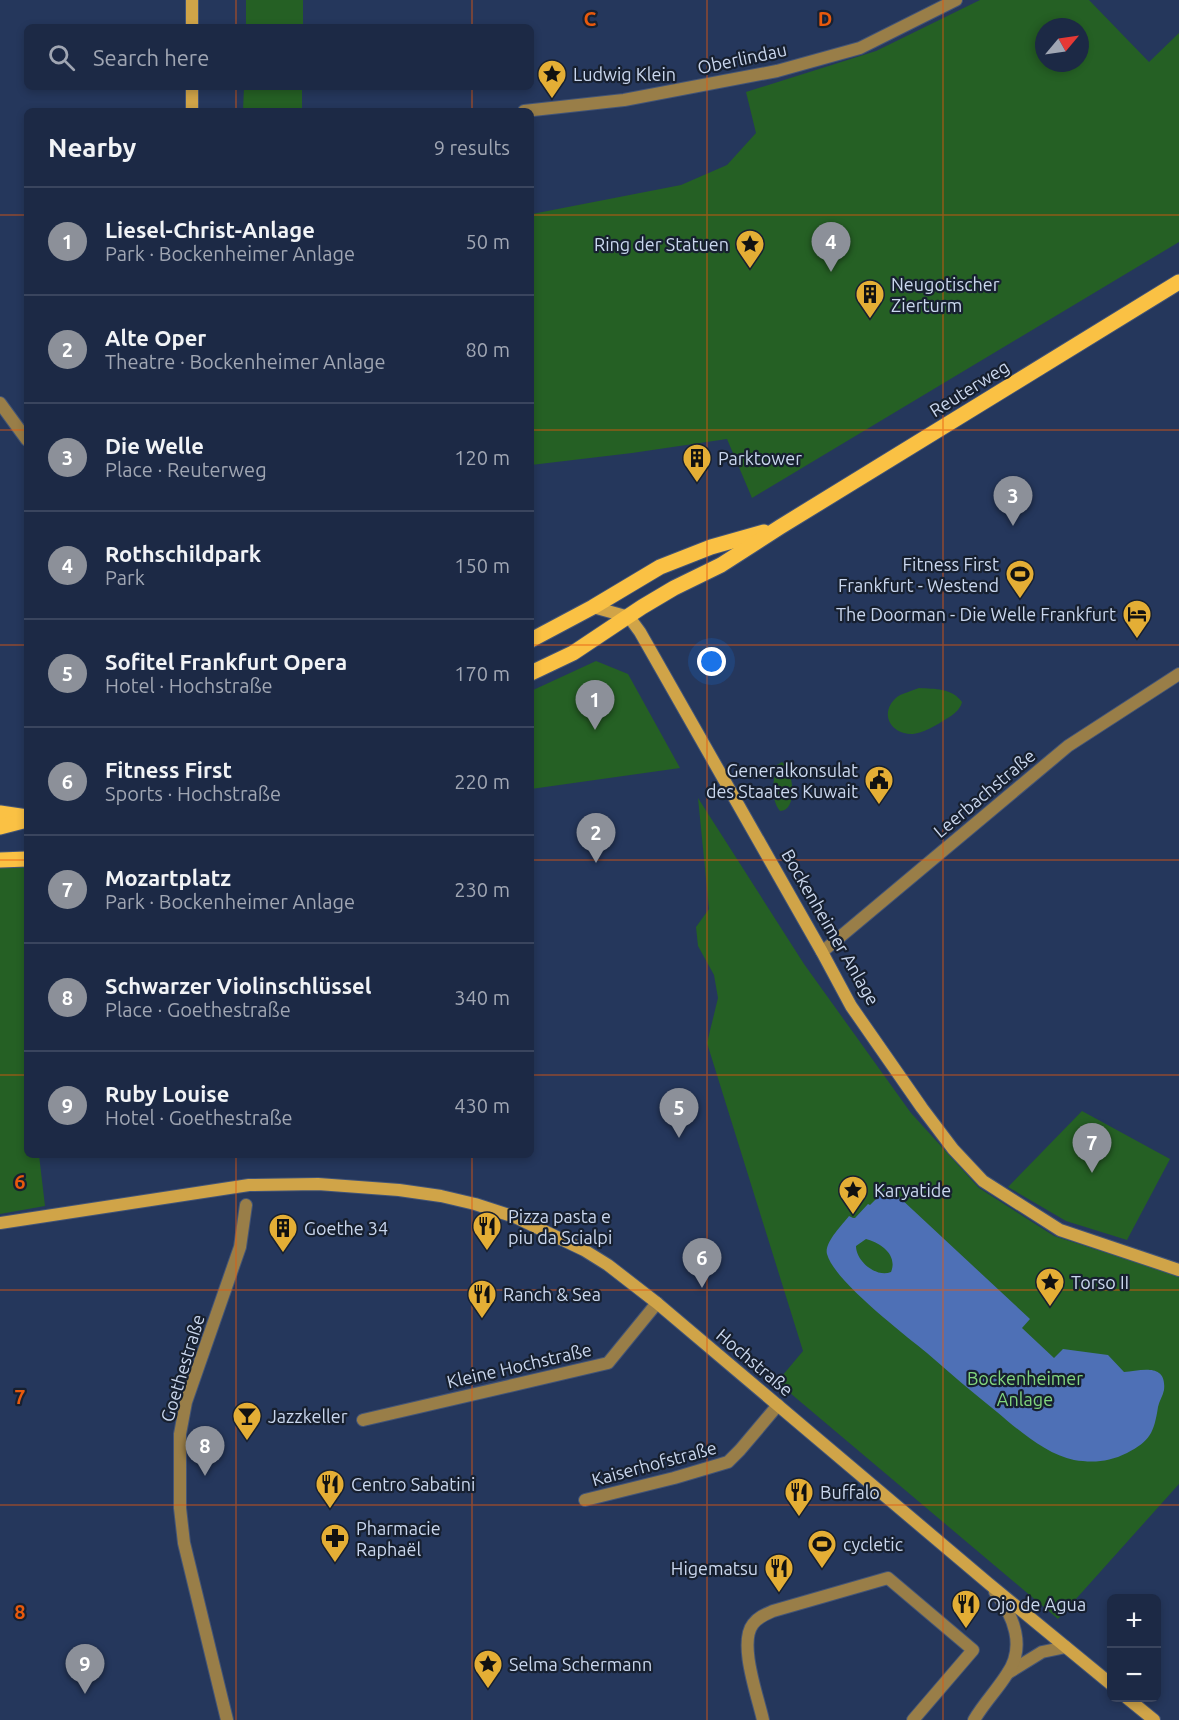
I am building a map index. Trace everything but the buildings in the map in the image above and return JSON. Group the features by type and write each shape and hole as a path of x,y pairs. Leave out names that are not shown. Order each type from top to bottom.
{"main road":[{"path":"192,0 192,24"},
{"path":"192,90 192,108"},
{"name":"Reuterweg","path":"629,616 674,588 721,565 1179,282"},
{"name":"Reuterweg","path":"593,607 660,567 711,547 780,527"},
{"path":"534,638 593,607 629,616"},
{"path":"534,672 573,653 629,616"},
{"name":"Bockenheimer Anlage","path":"629,616 851,1006 922,1108 954,1149 983,1180 1060,1230 1179,1270"},
{"path":"0,813 24,818"},
{"path":"0,827 24,820"},
{"path":"0,860 24,859"},
{"name":"Hochstraße","path":"0,1223 249,1185 318,1184 399,1190 441,1196 515,1217 584,1250 608,1265 657,1303 1107,1681"},
{"path":"1132,1702 1154,1720"}],"street":[{"name":"Oberlindau","path":"534,110 624,100 777,71 860,48 956,0"},
{"path":"0,403 24,436"},
{"name":"Leerbachstraße","path":"822,952 1068,746 1179,674"},
{"name":"Goethestraße","path":"227,1720 184,1543 180,1508 180,1434 186,1402 240,1247 246,1205"},
{"name":"Kleine Hochstraße","path":"363,1420 608,1363 657,1303"},
{"name":"Kaiserhofstraße","path":"585,1500 728,1462 778,1405"},
{"path":"763,1720 747,1644 749,1632 754,1623 773,1611 888,1578 973,1650 914,1720"},
{"path":"974,1720 1008,1673 1017,1649 1015,1628 1005,1604 988,1583"},
{"path":"1008,1673 1042,1652 1066,1647"}],"green space":[{"path":"246,0 303,0 303,24 246,24"},
{"path":"980,0 1089,0 1149,62 1179,33 1179,242 752,498 727,439 534,465 534,214 681,185 727,165 756,133 746,92 876,51"},
{"path":"244,90 302,90 302,108 243,108"},
{"path":"596,661 628,674 680,768 534,789 534,690"},
{"path":"919,688 937,689 953,694 962,702 961,705 952,715 925,731 913,734 899,731 893,727 888,716 891,703 897,697"},
{"path":"782,762 789,773 792,798 786,809 780,811 773,789 777,765"},
{"name":"Bockenheimer Anlage","path":"698,798 804,964 911,1113 979,1188 1054,1236 1179,1276 1179,1484 1058,1619 777,1382 803,1351 707,1043 718,998 714,975 698,946 696,927 709,909"},
{"path":"24,859 24,1158 39,1158 45,1206 0,1214 0,860"},
{"path":"1082,1111 1170,1159 1127,1240 1066,1221 1008,1187"}],"water":[{"path":"885,1190 895,1199 899,1197 1030,1319 1022,1328 1054,1358 1063,1349 1108,1355 1124,1372 1151,1370 1161,1375 1164,1381 1163,1392 1155,1423 1146,1440 1127,1453 1101,1461 1074,1460 1053,1453 1014,1426 887,1320 842,1278 827,1254 828,1245 849,1216 855,1218 868,1204 870,1205","holes":["866,1239 890,1255 893,1266 891,1272 879,1273 868,1267 859,1257 856,1246"]}],"place":[{"name":"Ludwig Klein","path":"552,100"},
{"name":"Ring der Statuen","path":"750,270"},
{"name":"Rothschildpark","path":"831,272"},
{"name":"Neugotischer Zierturm","path":"870,320"},
{"name":"Parktower","path":"697,484"},
{"name":"Die Welle","path":"1013,526"},
{"name":"Fitness First Frankfurt - Westend","path":"1020,600"},
{"name":"The Doorman - Die Welle Frankfurt","path":"1137,640"},
{"name":"Liesel-Christ-Anlage","path":"595,730"},
{"name":"Generalkonsulat des Staates Kuwait","path":"879,806"},
{"name":"Alte Oper","path":"596,863"},
{"name":"Sofitel Frankfurt Opera","path":"679,1138"},
{"name":"Mozartplatz","path":"1092,1173"},
{"name":"Karyatide","path":"853,1216"},
{"name":"Pizza pasta e piu da Scialpi","path":"487,1252"},
{"name":"Goethe 34","path":"283,1254"},
{"name":"Fitness First","path":"702,1288"},
{"name":"Torso II","path":"1050,1308"},
{"name":"Ranch & Sea","path":"482,1320"},
{"name":"Jazzkeller","path":"247,1442"},
{"name":"Schwarzer Violinschlüssel","path":"205,1476"},
{"name":"Centro Sabatini","path":"330,1510"},
{"name":"Buffalo","path":"799,1518"},
{"name":"Pharmacie Raphaël","path":"335,1564"},
{"name":"cycletic","path":"822,1570"},
{"name":"Higematsu","path":"779,1594"},
{"name":"Ojo de Agua","path":"966,1630"},
{"name":"Selma Schermann","path":"488,1690"},
{"name":"Ruby Louise","path":"85,1694"}]}
